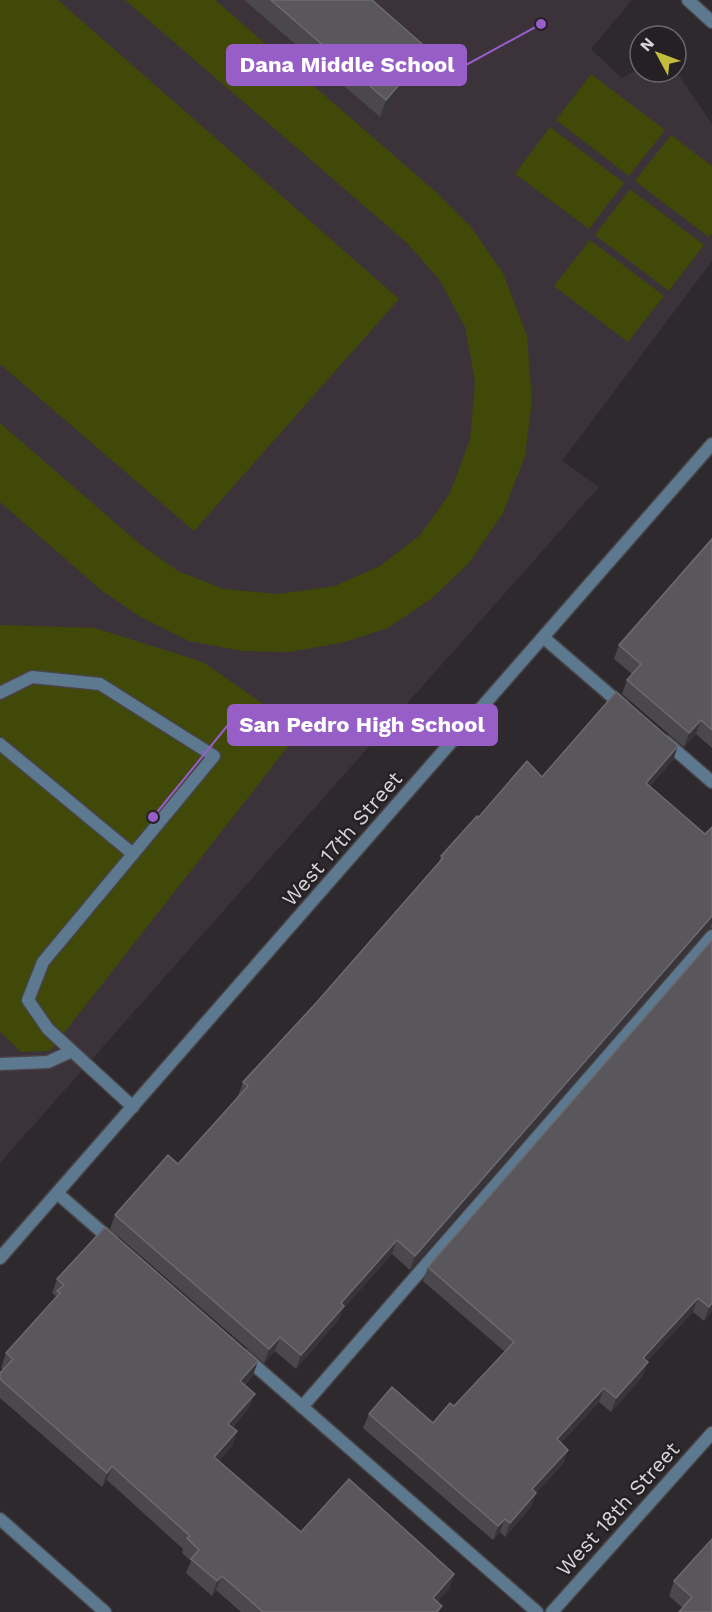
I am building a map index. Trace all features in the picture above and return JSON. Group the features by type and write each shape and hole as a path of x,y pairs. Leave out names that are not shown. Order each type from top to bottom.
{"street":[{"path":"688,0 712,22"},
{"name":"West 17th Street","path":"0,1258 712,444"},
{"path":"544,638 633,714"},
{"path":"0,693 32,677 100,684 214,756 43,962 28,1000 48,1029 133,1107"},
{"path":"659,736 712,782"},
{"path":"0,744 133,854"},
{"path":"302,1407 712,936"},
{"path":"0,1064 48,1062 72,1051"},
{"path":"57,1193 118,1247"},
{"path":"232,1346 537,1612"},
{"name":"West 18th Street","path":"552,1612 712,1433"},
{"path":"0,1519 105,1612"}],"shaded area":[{"path":"0,0 632,0 591,49 622,78 628,75 628,84 685,84 712,124 712,261 562,461 599,487 0,1163"}],"green space":[{"path":"0,0 58,0 399,299 194,531 0,364"},
{"path":"125,0 215,0 436,192 471,227 503,273 527,336 532,400 525,456 503,513 469,563 431,599 388,628 341,643 290,652 242,651 189,641 139,616 101,590 0,502 0,423 141,545 178,571 224,589 278,594 335,586 380,566 420,535 450,493 470,439 475,381 465,327 439,279 406,242"},
{"path":"591,74 665,130 629,176 556,120"},
{"path":"550,127 624,183 589,229 515,174"},
{"path":"671,135 712,166 712,233 709,237 635,181"},
{"path":"630,189 704,245 669,291 595,235"},
{"path":"590,240 664,296 628,342 554,286"},
{"path":"0,625 95,628 203,662 301,730 50,1051 21,1052 0,1032"}],"building":[{"path":"271,0 372,0 429,50 386,100"},
{"path":"712,539 712,730 701,720 689,733 627,680 641,664 619,645"},
{"path":"616,692 678,746 646,783 705,834 712,827 712,916 415,1256 397,1240 341,1303 344,1306 301,1355 280,1337 269,1349 115,1215 168,1155 178,1164 248,1086 243,1082 317,1002 443,858 441,856 477,816 478,818 527,761 542,777"},
{"path":"712,940 712,1303 709,1307 698,1298 643,1358 648,1362 616,1398 604,1388 557,1439 568,1450 532,1489 536,1493 510,1523 505,1519 498,1526 369,1414 392,1387 433,1423 450,1403 454,1406 514,1342 428,1267"},
{"path":"105,1227 258,1361 240,1381 255,1394 228,1424 237,1431 214,1457 301,1532 349,1479 454,1574 433,1598 442,1606 436,1612 263,1612 222,1576 217,1581 191,1559 199,1550 187,1538 190,1536 112,1466 107,1473 0,1379 0,1373 13,1359 6,1353 60,1293 57,1291 64,1285 57,1279"},
{"path":"712,1539 712,1612 679,1612 692,1597 674,1581"}],"place":[{"name":"Dana Middle School","path":"541,24"},
{"name":"San Pedro High School","path":"153,817"}]}
